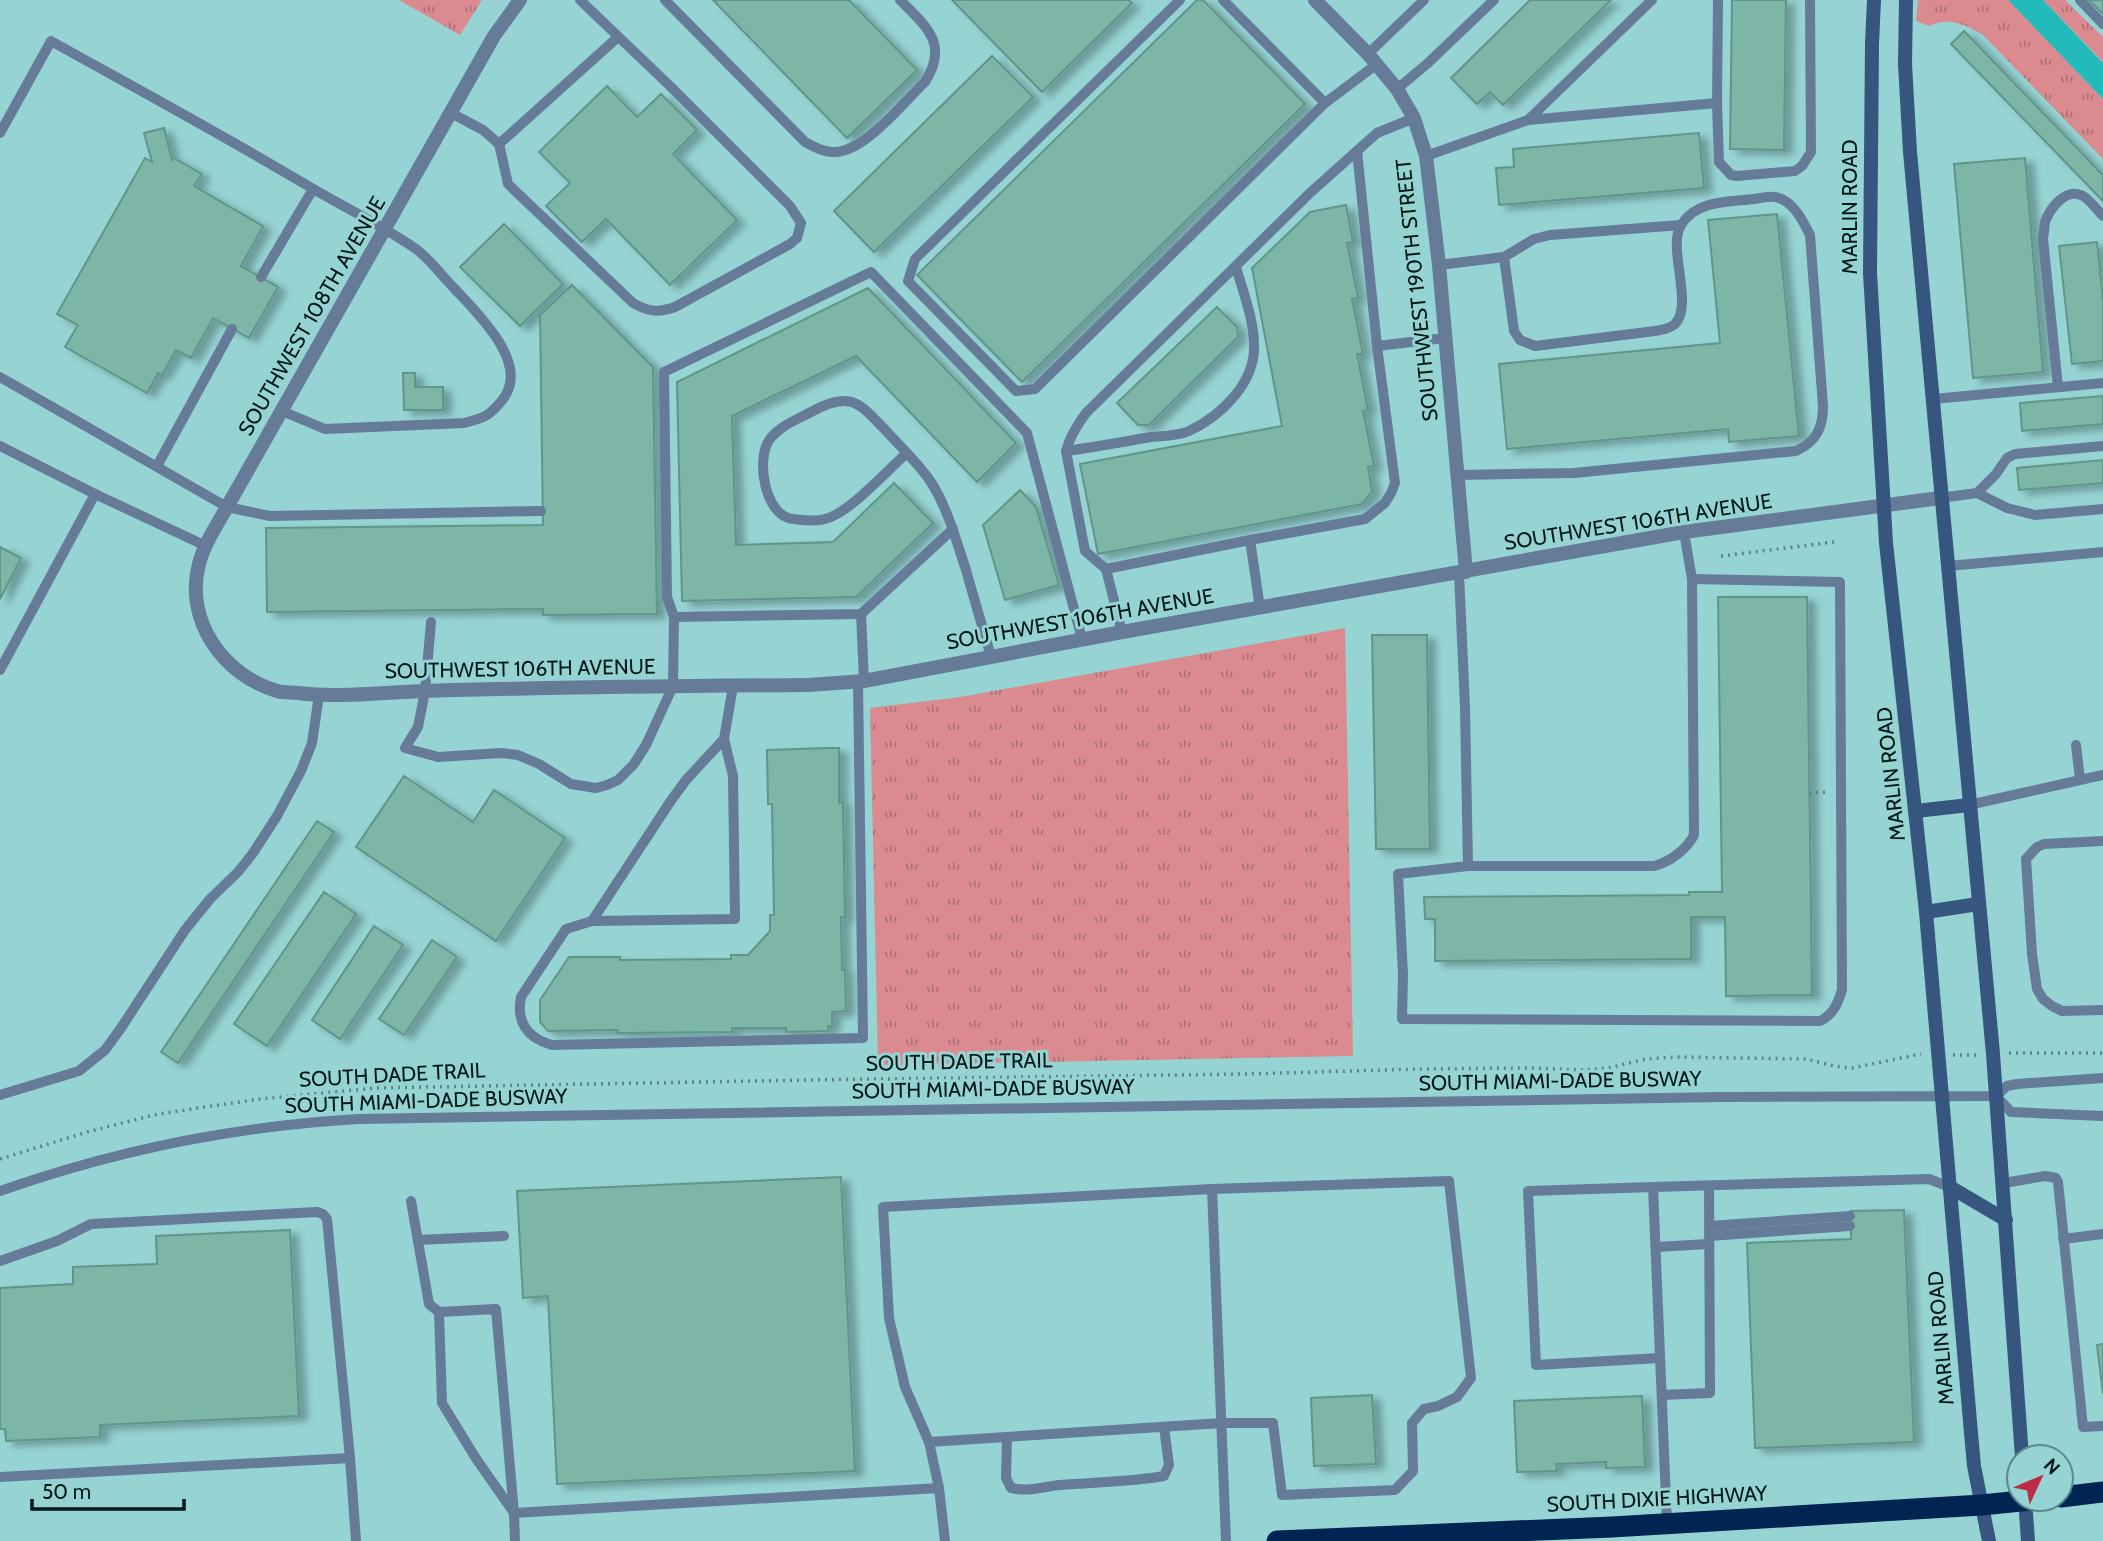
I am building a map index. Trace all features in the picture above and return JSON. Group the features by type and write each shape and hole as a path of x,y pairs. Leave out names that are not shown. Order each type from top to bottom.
{"highway":[{"path":"2075,1495 2103,1492"},
{"name":"SOUTH DIXIE HIGHWAY","path":"1277,1541 1667,1524 2005,1503"}],"street":[{"name":"SOUTHWEST 108TH AVENUE","path":"227,662 210,641 200,621 197,605 198,565 206,546 494,36 520,0"},
{"name":"SOUTHWEST 190TH STREET","path":"1315,0 1397,89 1413,118 1426,156 1458,475 1462,573"},
{"name":"MARLIN ROAD","path":"1874,0 1870,273 1883,505 1926,912 1970,1433 1989,1541"},
{"path":"1906,0 1905,64 1910,152 2004,1183 2021,1443"},
{"name":"SOUTHWEST 106TH AVENUE","path":"227,662 242,674 278,691 319,695 808,685 861,681 1684,532 1940,498"},
{"path":"1916,811 1969,805"},
{"path":"1926,912 1978,904"},
{"path":"1950,1187 2006,1220"},
{"path":"2028,1541 2029,1513"}],"lane":[{"path":"451,113 483,130 499,144 508,184 633,303 648,311 661,312 675,307 797,238 801,223 790,206 580,0"},
{"path":"665,0 805,142 821,151 835,152 852,148 866,140 925,82 932,71 936,47 923,25 900,0"},
{"path":"1180,0 915,259 908,281 1016,391 1035,389 1372,59 1424,0"},
{"path":"1223,0 1325,103"},
{"path":"1397,89 1494,0"},
{"path":"1528,120 1652,0"},
{"path":"1718,0 1719,162 1731,175 1737,176 1795,171 1802,166 1811,152 1810,0"},
{"path":"2080,0 2103,24"},
{"path":"499,144 618,37"},
{"path":"0,133 51,41 418,250 490,329 505,353 510,372 509,391 498,406 485,418 464,423 326,429 282,411"},
{"path":"1426,156 1528,120 1717,103"},
{"path":"1122,632 1106,569 1085,551 1066,451 1072,433 1086,413 1311,192 1377,132 1413,118"},
{"path":"1106,569 1365,519 1376,512 1391,493 1395,483 1356,151"},
{"path":"261,277 313,189"},
{"path":"2058,387 2043,239 2046,220 2064,196 2075,193 2084,197 2103,216"},
{"path":"1458,475 1574,473 1796,451 1815,438 1821,428 1823,406 1810,235 1798,213 1789,204 1776,197 1710,204 1691,214 1681,225 1676,239 1681,278 1681,312 1675,324 1668,329 1535,346 1525,343 1514,331 1504,257"},
{"path":"1439,265 1504,257 1534,239 1550,235 1681,225"},
{"path":"1066,451 1187,432 1232,398 1247,379 1253,363 1254,345 1248,309 1236,267"},
{"path":"431,622 425,691 418,727 405,748 438,757 501,753 518,755 539,764 571,784 597,788 618,780 634,764 646,745 673,686 674,617 667,597 664,372 872,272 1027,433 1082,639"},
{"path":"157,466 232,329"},
{"path":"1377,346 1445,338"},
{"path":"0,377 227,507 270,516 541,511"},
{"path":"1933,399 2103,383"},
{"path":"906,453 849,507 826,519 787,519 770,500 765,487 765,445 779,429 839,400 862,406 906,453 936,489 953,529 991,657"},
{"path":"0,446 206,546"},
{"path":"1977,494 2007,458 2015,454 2103,446"},
{"path":"0,670 95,494"},
{"path":"1940,498 1977,494 2007,508 2035,514 2103,509"},
{"path":"674,617 861,614 953,529"},
{"path":"1684,532 1692,579 1694,835 1668,860 1654,866 1468,866 1398,874 1403,975 1402,1019 1820,1021 1835,1009 1842,990 1840,582 1692,579"},
{"path":"1250,540 1260,608"},
{"path":"1948,566 2103,552"},
{"path":"1462,573 1468,866"},
{"path":"733,685 724,739 733,776 735,919 592,921 566,929 520,997 518,1009 522,1022 529,1034 540,1042 552,1045 863,1038 861,614"},
{"path":"0,1095 79,1071 97,1058 121,1028 185,930 253,853 284,804 312,743 319,695"},
{"path":"592,921 670,802 686,780 724,739"},
{"path":"2076,745 2080,779"},
{"path":"1969,805 2103,775"},
{"path":"2103,841 2045,844 2037,847 2026,859 2037,989 2043,999 2063,1011 2103,1010"},
{"name":"SOUTH MIAMI-DADE BUSWAY","path":"0,1191 83,1165 164,1144 264,1127 359,1119 1723,1097 1996,1096 2007,1086 2017,1084 2103,1078"},
{"path":"1996,1096 2011,1112 2103,1116"},
{"path":"2004,1183 2045,1176 2056,1178 2083,1427 2103,1426"},
{"path":"1660,1357 1536,1365 1528,1191 1929,1179 1950,1187"},
{"path":"929,1442 1222,1423 1273,1423 1282,1494 1395,1490 1413,1471 1412,1423 1424,1409 1457,1397 1471,1378 1449,1181 1212,1189 883,1207 889,1318 905,1387 929,1442 939,1488 945,1541"},
{"path":"1662,1395 1710,1393 1709,1186"},
{"path":"1653,1187 1667,1524"},
{"path":"1212,1189 1226,1541"},
{"path":"411,1200 429,1304 439,1312 496,1309 515,1541"},
{"path":"0,1261 57,1241 91,1224 317,1212 323,1214 327,1219 350,1458 355,1541"},
{"path":"1656,1247 1709,1235 1850,1221"},
{"path":"2063,1239 2103,1234"},
{"path":"418,1240 504,1236"},
{"path":"439,1312 442,1403 514,1513"},
{"path":"1007,1437 1006,1478 1011,1488 1026,1491 1059,1485 1164,1476 1170,1465 1164,1427"},
{"path":"0,1477 350,1458"},
{"path":"514,1513 939,1488"}],"path":[{"path":"1721,556 1834,542"},
{"path":"2004,1054 2103,1053"},
{"name":"SOUTH DADE TRAIL","path":"0,1159 61,1139 158,1114 260,1098 376,1088 1419,1069 1583,1070 1608,1068 1646,1059 1676,1057 1806,1059 1852,1068 1922,1054"},
{"path":"1956,1056 1981,1055"}],"green space":[{"path":"399,0 482,0 460,35"},
{"path":"1918,0 2008,0 2103,99 2103,159 1983,35 1957,23 1943,22 1929,26 1916,21"},
{"path":"2043,0 2065,0 2103,37 2103,62"},
{"path":"1345,628 1353,1056 878,1065 870,708 960,697"}],"water":[{"path":"2008,0 2043,0 2103,62 2103,99"}],"building":[{"path":"713,0 849,0 917,70 847,138"},
{"path":"952,0 1129,0 1132,3 1042,92"},
{"path":"1197,0 1203,0 1305,104 1022,382 917,275"},
{"path":"1530,0 1611,0 1503,105 1490,92 1477,104 1451,78"},
{"path":"1732,0 1786,0 1784,150 1730,149"},
{"path":"2089,0 2103,0 2103,14"},
{"path":"1964,31 2103,175 2103,201 1951,44"},
{"path":"992,56 1033,97 874,252 834,211"},
{"path":"607,86 637,117 661,94 697,130 673,154 737,220 670,285 606,219 582,242 546,206 570,183 539,152"},
{"path":"164,128 172,160 174,158 202,174 194,186 263,226 241,266 278,287 249,338 213,318 191,358 176,350 162,375 158,373 147,393 65,347 78,325 57,314 145,158 152,162 144,133"},
{"path":"1699,133 1704,188 1499,205 1496,168 1514,167 1513,149"},
{"path":"2025,158 2043,372 1973,378 1954,164"},
{"path":"1346,205 1353,242 1347,243 1358,298 1352,299 1363,354 1357,354 1368,410 1363,411 1374,466 1368,467 1372,491 1362,504 1098,554 1080,464 1282,426 1252,268 1310,212"},
{"path":"1777,214 1799,436 1729,442 1728,429 1507,449 1499,364 1720,343 1708,220"},
{"path":"504,224 563,284 520,326 460,267"},
{"path":"2097,242 2103,300 2103,361 2072,364 2059,246"},
{"path":"572,285 653,367 657,614 543,615 543,609 267,612 266,528 543,525 540,315"},
{"path":"868,288 1016,443 977,482 856,356 732,416 736,545 833,542 894,483 933,523 856,597 682,601 677,382"},
{"path":"1217,307 1237,327 1238,337 1149,425 1138,425 1117,403"},
{"path":"403,373 415,373 415,387 443,387 443,410 404,410"},
{"path":"2103,396 2103,424 2022,431 2020,403"},
{"path":"2103,460 2103,483 2019,490 2017,468"},
{"path":"1020,490 1036,507 1059,585 1005,600 983,525"},
{"path":"0,547 21,558 0,599"},
{"path":"1718,597 1807,597 1812,995 1726,996 1725,917 1691,917 1691,959 1435,961 1435,919 1425,919 1424,897 1689,895 1689,892 1722,892"},
{"path":"1372,635 1427,635 1430,849 1376,849"},
{"path":"839,748 845,917 841,917 842,970 845,970 846,1011 832,1012 832,1026 828,1026 828,1031 786,1032 786,1028 732,1028 732,1032 548,1031 540,1022 540,1000 569,957 620,957 620,960 731,959 731,955 748,955 770,931 770,915 774,915 772,804 768,804 767,750"},
{"path":"404,776 473,822 494,790 565,838 496,941 356,847"},
{"path":"317,821 334,832 178,1063 161,1052"},
{"path":"324,892 356,914 267,1046 234,1024"},
{"path":"374,926 403,945 340,1039 312,1020"},
{"path":"432,940 457,957 404,1035 379,1019"},
{"path":"841,1177 855,1471 557,1484 548,1296 523,1298 517,1191"},
{"path":"1904,1210 1914,1442 1755,1448 1747,1243 1851,1239 1850,1211"},
{"path":"290,1230 299,1416 100,1425 100,1437 6,1441 5,1429 0,1429 0,1288 73,1284 73,1267 157,1264 156,1236"},
{"path":"2103,1344 2103,1394 2097,1345"},
{"path":"1372,1395 1376,1464 1314,1466 1311,1398"},
{"path":"1642,1396 1645,1467 1606,1468 1606,1462 1556,1464 1557,1471 1517,1472 1514,1401"}]}
